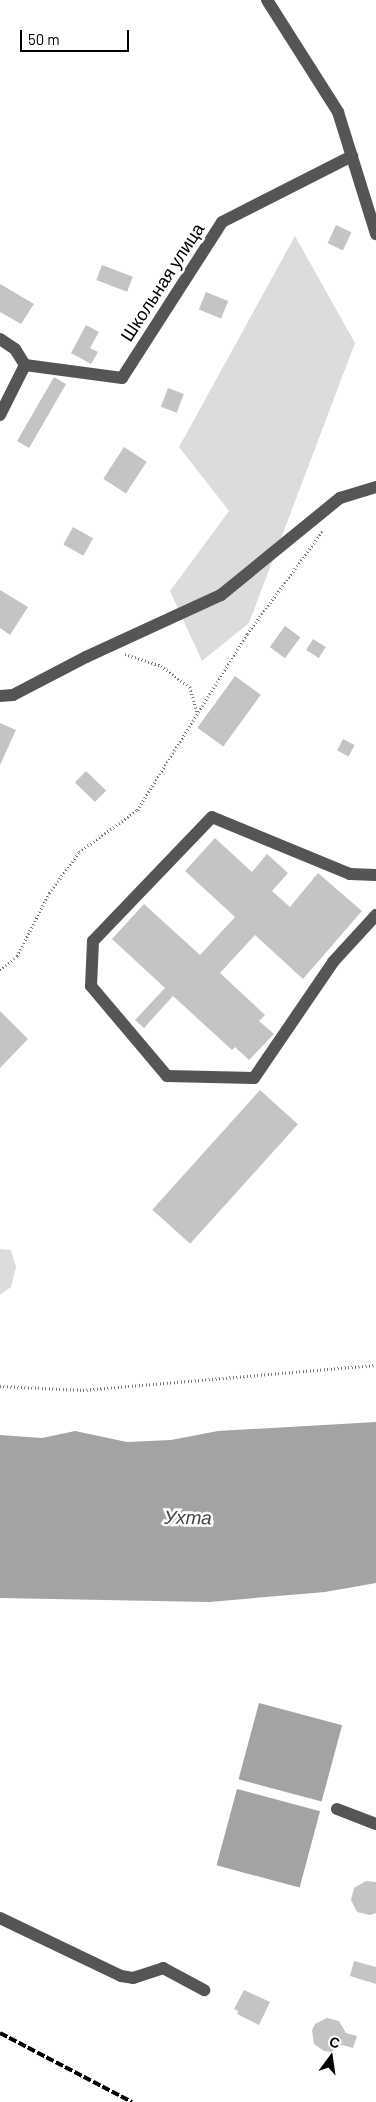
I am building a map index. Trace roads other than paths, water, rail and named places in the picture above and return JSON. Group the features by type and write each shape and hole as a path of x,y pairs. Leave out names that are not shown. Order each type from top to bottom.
{"street":[{"path":"267,0 338,112 376,234"},
{"name":"Школьная улица","path":"25,365 122,378 222,222 352,156"},
{"path":"0,339 15,349 25,365 0,415"},
{"path":"0,696 13,695 86,657 221,595 340,498 376,487"},
{"path":"376,875 350,874 212,818 93,940 91,986 167,1076 254,1078 333,962 376,915"},
{"path":"337,1809 376,1824"},
{"path":"0,1918 122,1976 133,1978 163,1968 204,1990"}],"water":[{"name":"Ухта","path":"376,1422 376,1583 325,1592 209,1602 0,1598 0,1435 42,1438 75,1431 127,1442 171,1440 218,1431"},
{"path":"259,1703 342,1725 322,1802 239,1779"},
{"path":"237,1789 320,1811 300,1888 217,1865"}],"railway":[{"path":"0,2033 132,2102"}]}
